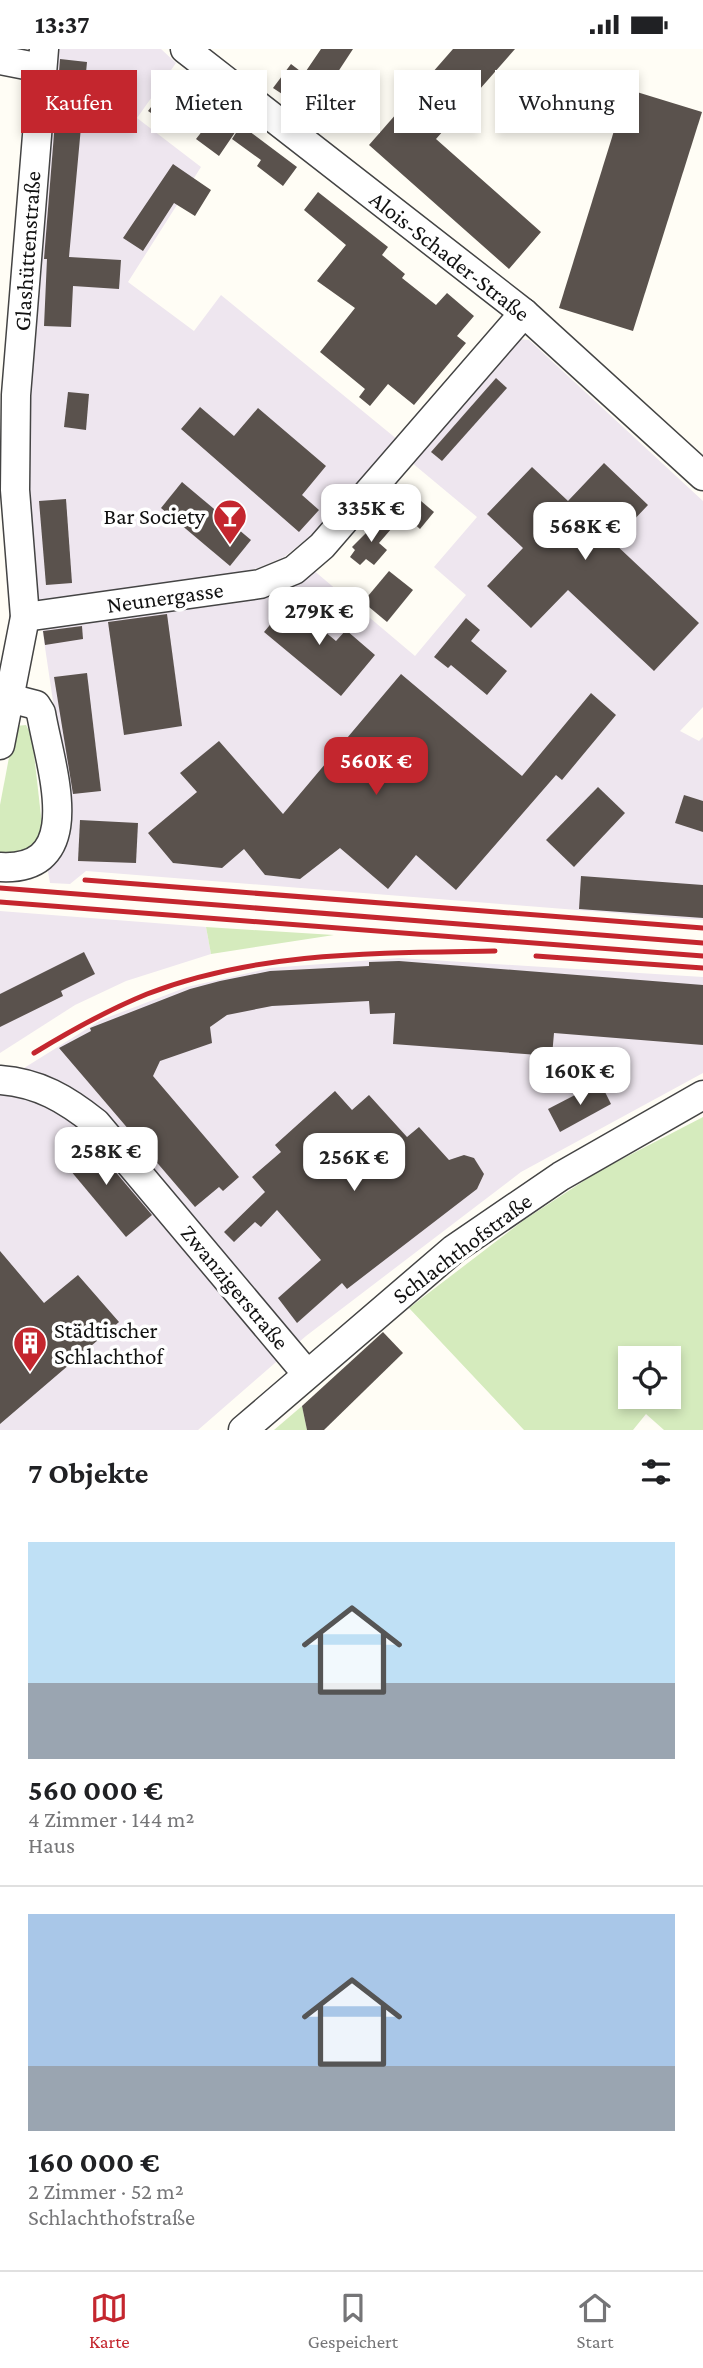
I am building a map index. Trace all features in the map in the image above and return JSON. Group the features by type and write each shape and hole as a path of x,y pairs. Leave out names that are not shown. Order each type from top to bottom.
{"street":[{"name":"Alois-Schader-Straße","path":"185,49 524,313 703,476"},
{"path":"0,60 43,59"},
{"name":"Glashüttenstraße","path":"0,745 25,617 15,490 16,395 43,59"},
{"name":"Neunergasse","path":"25,617 260,584 294,570 322,546 524,313"},
{"path":"0,867 33,865 46,855 56,834 58,809 41,713 36,705 9,698"},
{"name":"Zwanzigerstraße","path":"0,1080 40,1086 69,1102 96,1123 307,1374"},
{"name":"Schlachthofstraße","path":"243,1430 454,1249 508,1210 703,1095"}],"shaded area":[{"path":"59,49 161,49 176,63 171,70 151,70 151,98 137,118 137,70 57,70"},
{"path":"137,118 151,129 151,133 157,133 201,167 128,282 194,331 221,295 398,440 319,529 284,557 229,576 38,602 28,472 31,336 51,133 137,133"},
{"path":"519,339 529,340 703,501 703,707 680,731 699,741 703,737 703,920 86,871 70,884 50,883 47,866 70,816 42,627 312,569 415,656 466,595 434,567 477,517 411,462"},
{"path":"0,911 206,927 211,954 126,981 75,1005 0,1053"},
{"path":"399,958 703,977 703,1073 521,1172 306,1336 198,1430 0,1430 0,1083 101,1020 187,987 270,968"}],"green space":[{"path":"26,725 32,736 43,834 28,851 0,855 0,805 14,731 16,726"},
{"path":"206,927 334,935 211,954"},
{"path":"703,1117 703,1430 664,1430 646,1414 633,1430 524,1430 409,1308 524,1220 599,1171"},
{"path":"302,1406 307,1430 274,1430"}],"building":[{"path":"321,49 353,49 339,70 307,70"},
{"path":"453,49 515,49 481,88 481,70 435,70"},
{"path":"60,59 87,62 86,70 59,70"},
{"path":"291,64 299,70 286,70"},
{"path":"281,77 281,93 273,88"},
{"path":"639,93 702,112 633,331 559,308 613,133 639,133"},
{"path":"394,116 394,133 441,133 436,139 541,232 509,269 369,145"},
{"path":"54,133 80,133 69,257 121,260 119,289 73,286 71,327 44,326 47,259 44,259"},
{"path":"201,133 235,133 219,156 196,139"},
{"path":"236,133 252,133 297,167 283,186 257,166 261,160 232,139"},
{"path":"173,164 211,190 195,216 174,203 143,251 123,238"},
{"path":"318,192 388,247 382,255 405,274 402,278 436,305 447,293 474,316 457,336 466,343 414,405 388,384 370,406 359,397 365,389 320,352 355,308 317,281 346,245 304,210"},
{"path":"496,378 507,388 442,461 431,452"},
{"path":"68,392 89,394 86,430 64,427"},
{"path":"200,407 234,436 258,408 326,466 302,495 319,510 299,532 181,429"},
{"path":"604,463 648,505 613,542 699,623 654,671 568,590 531,628 487,586 523,548 487,514 532,467 568,501"},
{"path":"182,482 251,540 230,566 161,508"},
{"path":"408,490 434,512 420,529 394,506"},
{"path":"66,499 72,583 46,585 39,501"},
{"path":"381,518 392,528 379,543 387,550 374,565 366,559 360,565 350,557 355,550 352,547"},
{"path":"389,571 413,590 387,622 363,602"},
{"path":"299,590 310,599 300,611 336,641 346,630 375,655 341,696 264,632"},
{"path":"167,614 182,726 124,735 108,622"},
{"path":"466,618 480,630 471,641 507,671 487,695 451,665 448,668 434,657"},
{"path":"82,626 83,639 45,645 43,631"},
{"path":"87,673 101,791 73,794 54,677"},
{"path":"401,674 522,776 591,693 616,715 562,780 556,775 456,890 416,855 388,889 340,848 300,879 265,875 244,849 222,868 173,863 148,833 197,792 180,773 219,741 283,814"},
{"path":"598,787 625,813 574,867 546,840"},
{"path":"684,795 703,801 703,832 675,823"},
{"path":"80,820 138,823 136,863 78,861"},
{"path":"581,876 703,885 703,918 579,909"},
{"path":"84,952 95,974 61,991 63,996 0,1027 0,994"},
{"path":"399,961 703,985 703,1045 554,1033 552,1056 393,1044 395,1013 370,1014 369,1001 272,1006 227,1015 210,1027 212,1043 160,1061 153,1076 239,1177 223,1191 219,1187 195,1207 59,1048 91,1031 90,1028 190,989 220,981 270,971 369,966 369,962"},
{"path":"600,1082 611,1104 560,1132 548,1109"},
{"path":"335,1091 352,1110 369,1095 407,1137 419,1127 449,1160 464,1155 474,1158 484,1174 477,1189 347,1289 342,1283 297,1323 278,1298 321,1260 277,1210 261,1227 255,1222 234,1242 224,1232 265,1192 252,1177 281,1152 275,1145"},
{"path":"85,1136 152,1215 126,1237 60,1158"},
{"name":"Städtischer Schlachthof","path":"0,1251 44,1303 78,1275 119,1322 0,1424"},
{"path":"383,1332 403,1353 324,1430 307,1430 302,1406"}],"railway":[{"path":"85,880 703,928"},
{"path":"0,888 703,943"},
{"path":"0,902 703,956"},
{"path":"34,1053 89,1021 147,994 232,969 319,957 495,951"},
{"path":"536,956 703,968"}],"place":[{"name":"Bar Society","path":"230,546"},
{"name":"Städtischer Schlachthof","path":"30,1373"}]}
